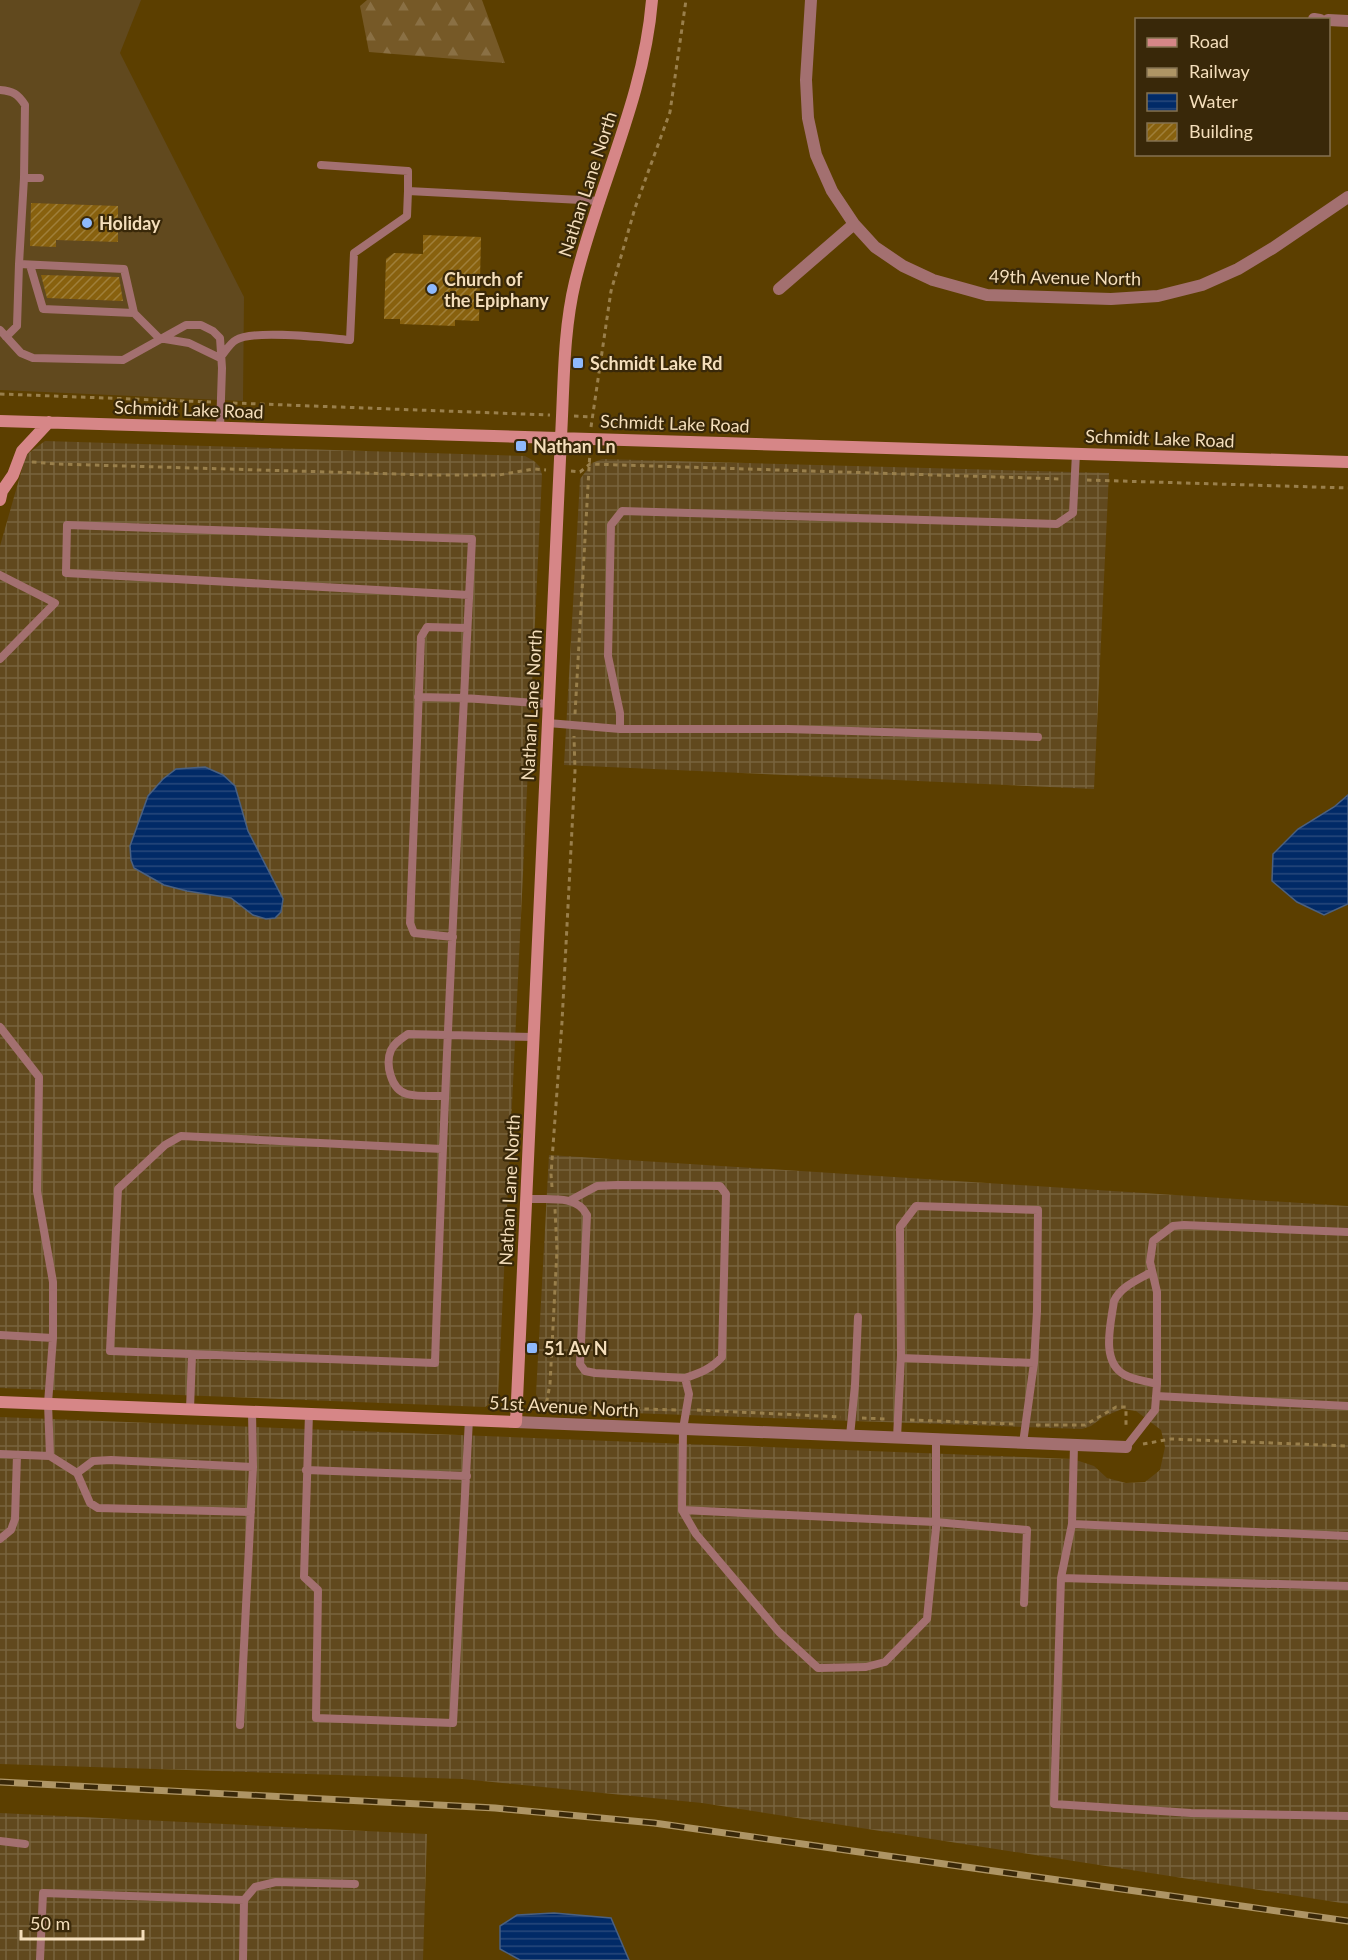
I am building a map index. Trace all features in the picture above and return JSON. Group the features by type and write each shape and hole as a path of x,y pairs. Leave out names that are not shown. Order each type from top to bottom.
{"street":[{"name":"Nathan Lane North","path":"516,1422 562,416 570,307 582,258 638,83 650,24 652,0"},
{"name":"49th Avenue North","path":"811,0 806,80 808,118 816,155 832,191 854,224 875,247 903,266 933,280 987,296 1111,299 1158,296 1202,285 1238,269 1347,201"},
{"path":"1330,20 1348,21"},
{"path":"779,289 854,224"},
{"name":"Schmidt Lake Road","path":"0,421 1348,462"},
{"path":"1,492 13,475 22,451 49,422"},
{"name":"51st Avenue North","path":"0,1402 1126,1447"}],"lane":[{"path":"0,90 11,91 20,96 25,105 17,326 3,333 21,353 33,358 123,360 186,325 201,325 213,331 220,338 222,368 220,428"},
{"path":"220,358 236,340 247,336 264,334 350,340 354,253 406,216 408,171 321,165"},
{"path":"24,178 40,178"},
{"path":"408,191 601,201"},
{"path":"19,264 124,269 134,313 159,338 189,343 220,358"},
{"path":"30,264 43,309 134,313"},
{"path":"620,729 619,705 608,656 611,525 622,511 1057,524 1073,513 1076,453"},
{"path":"442,1149 181,1136 165,1145 118,1189 110,1351 435,1363 442,1149 472,539 67,525 66,573 469,596"},
{"path":"0,575 55,603 0,659"},
{"path":"453,937 414,933 410,923 418,697 421,637 427,627 467,628"},
{"path":"418,697 549,704"},
{"path":"548,723 620,729 788,729 1038,737"},
{"path":"0,1027 39,1077 37,1191 53,1282 53,1338 48,1404 50,1456"},
{"path":"445,1096 406,1094 396,1089 391,1078 390,1053 397,1041 408,1034 534,1037"},
{"path":"526,1199 571,1200 597,1186 720,1186 726,1194 722,1357 714,1366 702,1373 685,1378 585,1371 580,1364 587,1215 583,1208 571,1200"},
{"path":"897,1438 901,1358 900,1227 916,1206 1038,1210 1034,1363 1023,1443"},
{"path":"1126,1447 1155,1410 1157,1292 1150,1262 1153,1241 1173,1226 1216,1225 1348,1232"},
{"path":"1151,1272 1117,1294 1114,1301 1109,1346 1113,1363 1119,1371 1126,1376 1157,1384"},
{"path":"850,1436 858,1317"},
{"path":"0,1335 53,1338"},
{"path":"190,1409 192,1355"},
{"path":"901,1358 1034,1363"},
{"path":"685,1378 689,1394 683,1429 682,1510 696,1534 780,1632 818,1668 866,1667 885,1662 927,1619 935,1522 936,1439"},
{"path":"1156,1396 1348,1406"},
{"path":"240,1725 253,1467 252,1411"},
{"path":"309,1413 304,1576 318,1590 316,1718 453,1723 469,1419"},
{"path":"1074,1445 1072,1524 1061,1578 1054,1804 1191,1813 1348,1816"},
{"path":"0,1454 50,1456 77,1473 90,1503 99,1508 250,1512"},
{"path":"0,1539 11,1530 15,1519 17,1455"},
{"path":"77,1473 93,1461 111,1460 253,1467"},
{"path":"306,1470 467,1476"},
{"path":"682,1510 935,1522 1027,1530 1024,1604"},
{"path":"1072,1524 1348,1536"},
{"path":"1061,1578 1348,1586"},
{"path":"0,1841 25,1844"},
{"path":"243,1960 244,1900 255,1887 276,1882 355,1884"},
{"path":"40,1960 43,1893 244,1900"}],"path":[{"path":"542,1424 550,1384 556,1272 557,1250 551,1174 562,1022 592,417 611,291 635,208 670,112 686,0"},
{"path":"0,394 592,417"},
{"path":"17,460 57,464 430,475 500,475 534,470 580,472 590,464 1348,488"},
{"path":"1126,1447 1171,1439 1348,1446"}],"shaded area":[{"name":"Holiday","path":"0,0 141,0 120,53 244,297 243,401 0,390"},
{"path":"45,441 525,456 540,467 542,475 498,1398 485,1407 0,1388 0,546 26,455"},
{"path":"602,459 1109,473 1094,789 564,765 580,479 592,463"},
{"path":"549,1155 1348,1206 1348,1904 702,1803 462,1779 0,1764 0,1417 1073,1459 1094,1466 1107,1478 1126,1483 1145,1482 1160,1470 1165,1447 1161,1430 1136,1411 1122,1409 1082,1429 547,1410 541,1405 536,1394"},
{"path":"0,1813 427,1834 423,1960 0,1960"}],"green space":[{"path":"367,0 482,0 505,63 369,52 360,6"}],"water":[{"path":"205,767 223,775 235,786 248,831 283,899 281,912 275,918 266,919 253,915 231,898 164,885 134,868 130,846 148,796 163,779 176,769"},
{"path":"1348,795 1348,904 1324,915 1297,902 1272,881 1273,854 1298,829 1334,807"},
{"path":"554,1913 611,1918 629,1960 520,1960 500,1949 500,1926 517,1915"}],"building":[{"name":"Holiday","path":"31,203 118,206 118,242 56,240 56,247 30,246"},
{"name":"Church of the Epiphany","path":"423,235 481,237 479,321 455,320 455,326 400,324 400,319 384,319 386,259 394,253 423,254"},
{"name":"Holiday","path":"41,275 119,277 123,301 47,298"}],"railway":[{"path":"0,1782 495,1808 654,1823 1348,1921"}],"place":[{"name":"Holiday","path":"87,223"},
{"name":"Church of the Epiphany","path":"432,289"},
{"name":"Schmidt Lake Rd","path":"578,363"},
{"name":"Nathan Ln","path":"521,446"},
{"name":"51 Av N","path":"532,1348"}]}
